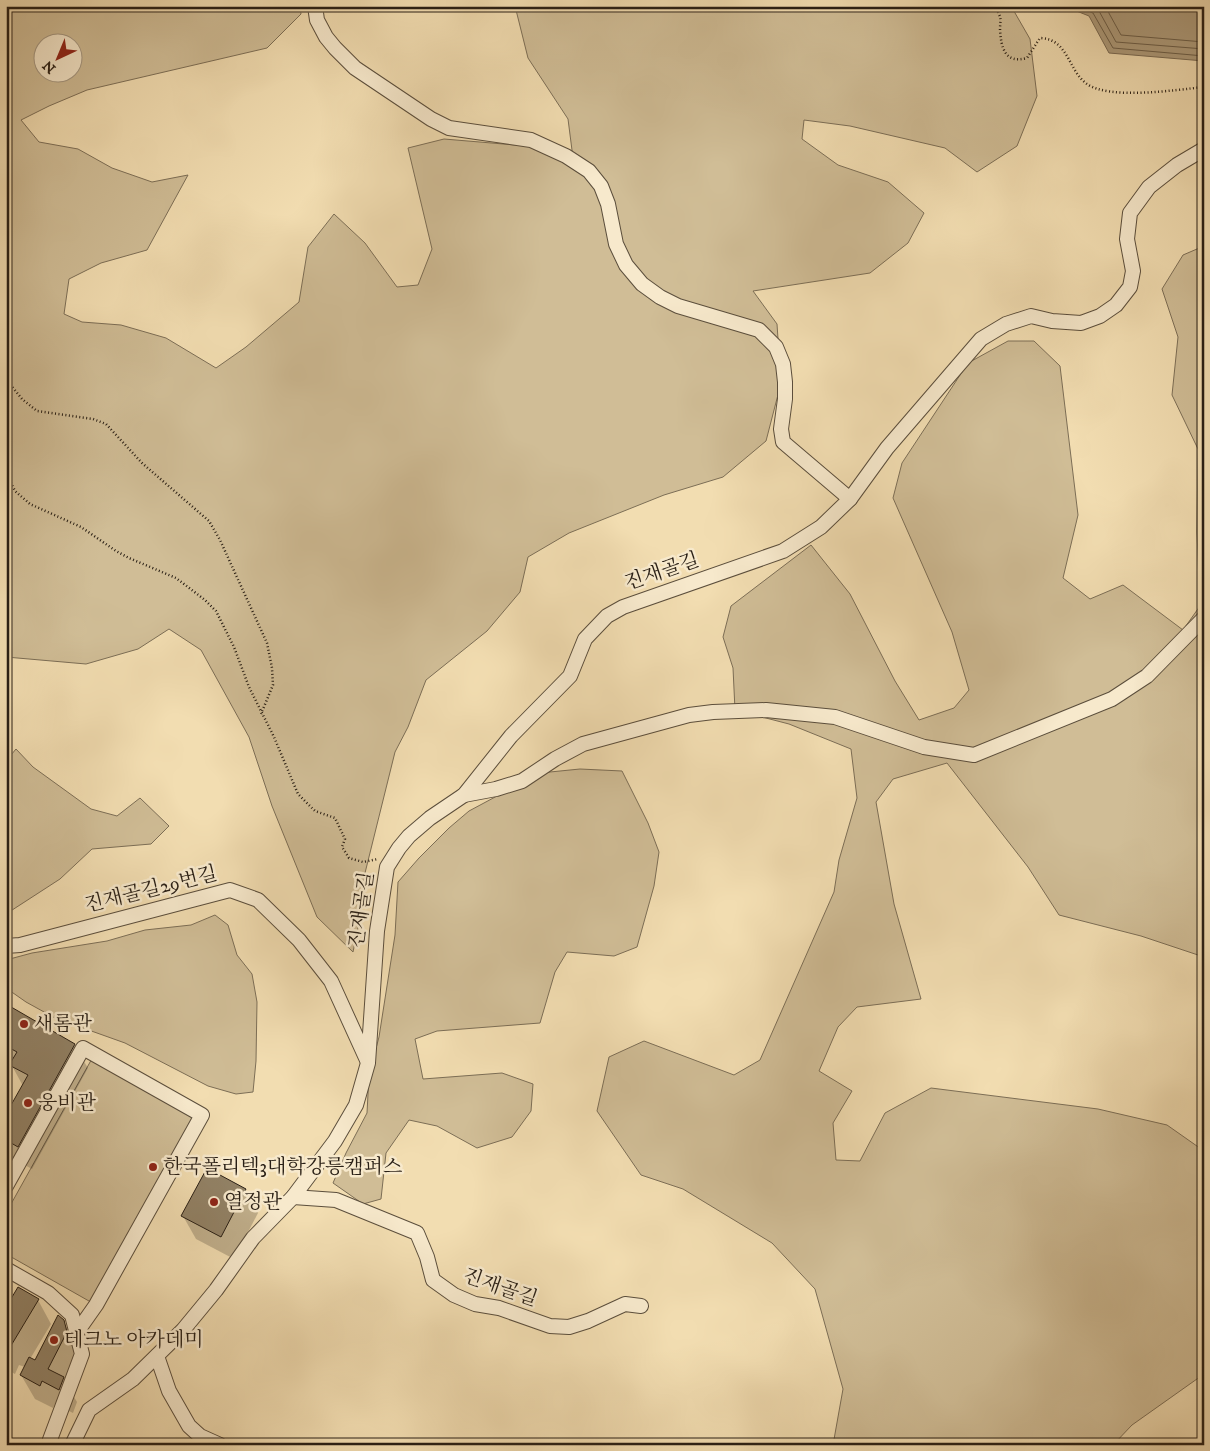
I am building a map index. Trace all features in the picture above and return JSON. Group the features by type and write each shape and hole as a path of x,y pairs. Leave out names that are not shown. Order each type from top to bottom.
{"street":[{"path":"315,6 317,20 326,37 355,68 431,119 449,128 532,140 566,156 589,170 601,186 608,204 616,244 626,265 642,284 660,297 678,306 759,330 776,347 783,364 785,382 781,429 783,442 850,499"},
{"name":"진재골길","path":"72,1445 89,1410 133,1379 183,1330 216,1290 253,1238 294,1197 335,1141 356,1106 368,1063 377,931 389,863 399,848 430,818 464,795 511,736 570,676 585,639 607,616 623,607 783,551 822,527 850,499 887,448 981,339 1006,324 1031,316 1052,321 1081,322 1100,316 1116,305 1130,287 1133,271 1127,239 1130,213 1149,187 1177,165 1204,149"},
{"path":"464,795 496,789 522,781 554,759 583,744 689,715 714,712 766,710 834,717 924,747 974,755 1112,699 1147,676 1204,618"},
{"name":"진재골길29번길","path":"6,946 20,945 230,890 258,900 299,940 331,981 368,1063"},
{"path":"6,1186 83,1048 202,1115 96,1305 77,1332"},
{"name":"진재골길","path":"294,1197 336,1200 417,1233 427,1257 433,1280 454,1295 475,1304 499,1308 550,1326 569,1327 588,1321 625,1304 641,1306"},
{"path":"6,1269 48,1293 72,1315 77,1332 82,1354 48,1445"},
{"path":"157,1356 169,1391 188,1426 200,1436 220,1445"}],"path":[{"path":"994,6 1000,17 1000,31 1004,48 1009,58 1016,60 1026,58 1040,38 1050,38 1059,46 1086,83 1102,90 1120,93 1204,87"},
{"path":"6,379 22,399 36,411 93,419 106,424 142,463 209,521 237,575 267,643 272,668 272,685 261,714"},
{"path":"6,473 15,491 30,504 81,527 129,558 176,578 216,611 234,647 248,687 274,737 298,794 315,811 335,818 346,839 342,848 349,858 363,862 378,859 389,863"}],"shaded area":[{"path":"6,6 300,6 301,14 267,48 87,90 21,120 39,142 78,149 112,168 152,182 188,175 147,250 101,263 69,279 64,314 82,322 121,325 166,338 216,368 246,347 299,302 308,247 334,214 365,243 397,287 418,285 432,249 408,148 444,139 539,147 573,158 568,119 528,58 515,6 1011,6 1030,39 1037,96 1017,146 977,172 945,148 850,126 804,120 802,139 838,165 888,182 924,213 908,243 870,273 753,291 777,324 781,383 766,441 723,477 664,495 569,533 528,557 520,592 487,631 426,680 408,727 395,752 364,877 360,918 353,952 317,917 272,806 249,737 201,650 169,629 138,649 86,664 6,657"},
{"path":"1204,246 1204,957 1141,936 1059,915 1028,867 947,763 893,779 876,802 894,904 921,999 857,1007 838,1027 819,1071 852,1091 833,1123 836,1160 860,1161 885,1113 931,1088 1098,1109 1167,1125 1204,1151 1204,1374 1132,1425 1113,1445 833,1445 843,1389 815,1289 772,1243 683,1189 641,1175 597,1111 609,1057 644,1041 734,1075 760,1060 834,892 839,860 857,798 851,749 789,724 735,710 733,668 723,637 731,606 811,545 850,594 895,681 919,720 954,708 969,690 952,632 893,498 902,463 968,363 1008,341 1034,341 1060,366 1078,515 1063,578 1090,599 1123,585 1183,630 1200,606 1197,532 1198,449 1172,395 1178,337 1162,289 1183,255"},
{"path":"16,749 33,767 91,809 117,816 140,798 169,826 151,844 92,849 60,879 6,914 6,761"},
{"path":"580,769 622,771 648,823 659,852 654,886 637,947 614,956 567,952 555,972 540,1023 437,1031 415,1039 423,1079 502,1073 533,1084 531,1111 512,1137 477,1148 437,1126 409,1120 386,1153 381,1199 363,1204 333,1183 367,1113 369,1075 379,1037 395,935 398,882 449,828 469,811 540,773"},
{"path":"215,915 228,925 237,955 252,974 257,1002 256,1061 253,1092 236,1094 208,1086 125,1043 55,1018 6,988 6,960 32,953 107,941 145,930 191,925"},
{"path":"94,1055 202,1115 96,1305 6,1254 6,1213"}],"water":[{"path":"1064,6 1204,6 1204,61 1109,53 1089,16"}],"building":[{"path":"6,1004 75,1044 18,1147 6,1140 6,1114 28,1075 9,1065 17,1052 6,1046"},
{"name":"열정관","path":"207,1168 246,1189 221,1237 181,1216"},
{"path":"18,1287 39,1299 6,1354 6,1307"},
{"name":"테크노 아카데미","path":"58,1315 64,1320 67,1332 48,1369 64,1377 59,1390 42,1381 40,1386 20,1375 29,1357 35,1360"}],"place":[{"name":"새롬관","path":"24,1024"},
{"name":"웅비관","path":"28,1103"},
{"name":"한국폴리텍3대학강릉캠퍼스","path":"153,1167"},
{"name":"열정관","path":"214,1202"},
{"name":"테크노 아카데미","path":"54,1340"}]}
